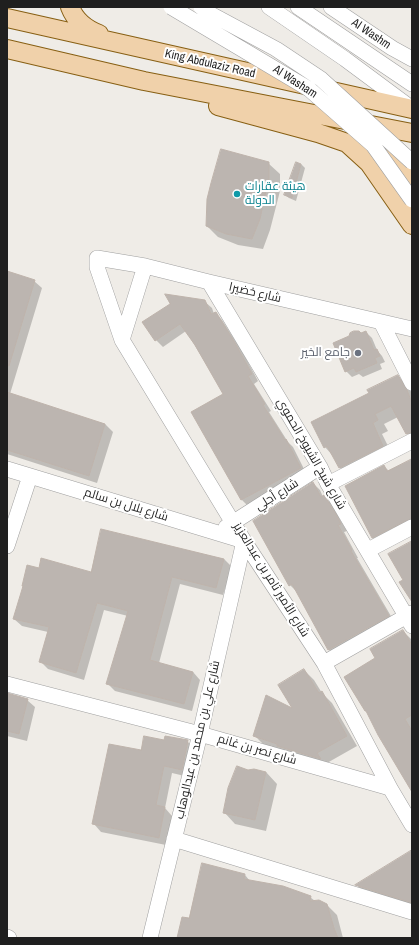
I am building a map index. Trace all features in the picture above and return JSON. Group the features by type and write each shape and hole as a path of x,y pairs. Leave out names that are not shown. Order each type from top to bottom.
{"main road":[{"path":"70,7 72,13 88,30 137,47"},
{"name":"King Abdulaziz Road","path":"7,18 412,109"},
{"path":"7,49 144,81 412,133"},
{"path":"144,81 190,99 318,133 347,143 369,163 412,225"},
{"path":"373,145 412,181"}],"street":[{"name":"Al Washam","path":"171,7 310,89 373,145 412,200"},
{"path":"200,7 276,49 321,79 412,162"},
{"path":"269,7 345,59 408,104 412,109"},
{"path":"298,7 412,84"},
{"name":"Al Washm","path":"331,7 392,48 412,59"},
{"name":"شارع خضيرا","path":"97,258 145,266 412,329"},
{"name":"شارع الأمير ثامر بن عبدالعزيز","path":"97,258 97,267 122,340 244,541 324,663 390,788 410,818"},
{"path":"122,340 145,266"},
{"name":"شارع شيخ الشيوخ الحموي","path":"209,282 320,467 328,484 410,619"},
{"path":"381,322 412,383"},
{"path":"328,484 412,442"},
{"name":"شارع أجلي","path":"218,533 320,467"},
{"name":"شارع بلال بن سالم","path":"7,469 244,541"},
{"path":"7,546 30,476"},
{"path":"369,552 374,547 412,527"},
{"name":"شارع علي بن محمد بن عبدالوهاب","path":"150,938 200,734 244,541"},
{"path":"324,663 410,619"},
{"name":"شارع نصر بن غانم","path":"7,684 200,734 390,788"},
{"path":"174,839 412,912"}],"building":[{"name":"هيئة عقارات الدولة","path":"221,149 269,162 269,179 260,219 252,239 226,234 206,226 207,199"},
{"path":"296,162 301,164 292,198 284,195"},
{"path":"7,271 35,280 9,366 7,365"},
{"path":"165,294 205,300 211,314 216,312 252,374 248,376 265,404 263,405 285,440 286,439 301,468 241,500 191,412 223,394 195,345 180,324 155,341 142,322 170,304"},
{"name":"جامع الخير","path":"359,331 361,333 366,331 374,350 377,349 380,356 375,358 377,363 356,372 354,368 345,372 333,343 349,336 350,333"},
{"path":"398,375 407,390 412,403 412,432 406,434 391,406 375,414 378,420 373,423 383,446 339,468 327,446 324,448 311,422 369,393 367,390"},
{"path":"7,392 105,424 89,476 7,450"},
{"path":"412,459 412,518 372,538 345,486 384,465 387,471"},
{"path":"313,482 321,497 324,495 336,514 341,524 338,525 352,550 351,551 389,616 328,650 292,584 289,586 253,521"},
{"path":"101,529 224,559 216,588 172,577 150,660 193,672 184,704 106,684 128,611 97,603 76,673 39,662 49,627 13,619 23,586 27,565 39,568 41,558 91,572"},
{"path":"412,541 412,602 399,582 403,580 388,554"},
{"path":"403,630 412,645 412,715 405,719 412,731 412,792 378,735 366,711 344,677 375,658 370,649"},
{"path":"304,669 319,693 322,691 347,736 317,753 321,759 277,746 277,744 253,736 266,695 292,708 278,685"},
{"path":"7,693 28,699 19,734 7,731"},
{"path":"144,736 164,740 165,736 188,740 182,770 164,766 156,805 165,807 159,838 92,824 109,744 141,750"},
{"path":"237,766 248,770 254,769 266,772 255,820 223,813 228,788"},
{"path":"412,850 412,903 355,885"},
{"path":"202,863 245,874 244,879 283,886 311,896 310,901 319,900 327,904 338,938 177,938 182,917 189,918"}],"place":[{"name":"هيئة عقارات الدولة","path":"237,194"},
{"name":"جامع الخير","path":"358,353"}]}
